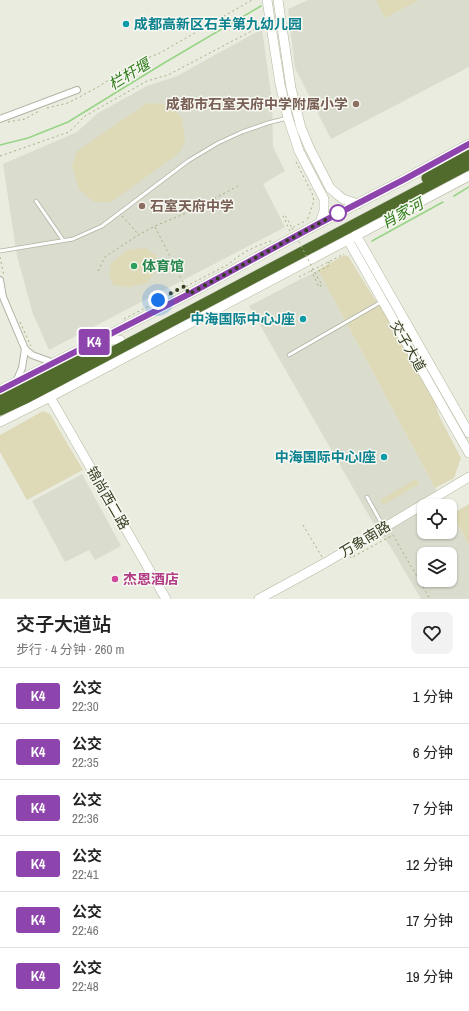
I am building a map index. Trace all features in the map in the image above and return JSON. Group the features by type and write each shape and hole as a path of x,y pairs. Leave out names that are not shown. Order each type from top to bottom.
{"highway":[{"path":"0,400 120,340 469,155"},
{"path":"0,410 28,397 469,164"}],"main road":[{"path":"267,0 280,84 288,118 299,151 324,199 324,211 320,223"},
{"path":"278,0 292,95 301,128 330,188 338,196 358,204"},
{"path":"0,390 98,340 187,290 358,204 469,144"},
{"path":"442,190 455,172"},
{"path":"0,422 469,176"},
{"path":"405,179 428,178"},
{"name":"交子大道","path":"352,238 383,301 469,453"},
{"name":"交子大道","path":"352,238 469,433"},
{"path":"98,340 120,340"},
{"path":"19,413 28,397"},
{"name":"锦尚西二路","path":"50,397 166,599"},
{"name":"万象南路","path":"259,599 325,563 469,477"}],"street":[{"path":"0,119 77,90"},
{"path":"2,280 3,296 25,349 32,355 54,363"},
{"path":"16,382 22,368 25,349"}],"lane":[{"path":"0,251 73,239 102,226 188,161 218,143 242,132 288,118"},
{"path":"36,201 63,240"},
{"path":"289,355 383,301"},
{"path":"367,497 384,528"}],"path":[{"path":"6,123 25,119 43,109 68,103 98,87 135,63 160,53 252,0"},
{"path":"0,156 69,132 85,116 147,81 168,75 270,21"},
{"path":"295,159 314,200 307,222 290,231 282,216 285,215 292,228 315,273 322,285 319,286 310,270"},
{"path":"98,271 105,257 139,235 155,226 191,211 238,186"},
{"path":"119,213 139,235"},
{"path":"292,228 307,220"},
{"path":"155,226 187,290"},
{"path":"122,320 187,290 228,264 237,256 270,241"},
{"path":"299,277 310,270 344,254"},
{"path":"0,256 2,280"},
{"path":"315,273 330,265 328,261"},
{"path":"20,322 33,350"},
{"path":"303,525 325,563"},
{"path":"346,550 351,558 393,535 430,599"}],"shaded area":[{"name":"成都市石室天府中学附属小学","path":"308,0 469,0 469,67 331,139 295,68 288,9"},
{"path":"376,0 419,0 385,18"},
{"name":"石室天府中学","path":"262,29 272,101 273,147 285,171 263,184 285,227 49,350 33,314 17,256 3,164 77,132 98,113 147,86 177,76"},
{"path":"147,103 168,104 182,118 185,142 178,154 111,202 94,202 79,189 72,166 77,151"},
{"name":"体育馆","path":"145,248 156,255 158,268 147,283 129,287 113,285 109,275 111,263 128,250"},
{"path":"344,255 348,256 374,298 383,309 434,400 440,418 461,458 454,478 435,488 318,270"},
{"path":"318,270 442,499 417,499 417,539 457,539 457,524 469,545 469,599 421,599 390,546 372,521 249,306"},
{"path":"43,411 50,414 83,470 27,500 0,452 0,435"},
{"path":"82,474 121,546 95,560 89,550 65,562 32,501"},
{"path":"416,479 419,484 383,505 380,500"},
{"path":"469,504 469,545 457,523 457,511"}],"waterway":[{"name":"栏杆堰","path":"0,145 28,138 68,122 261,6"},
{"name":"肖家河","path":"454,196 469,187"},
{"name":"肖家河","path":"372,241 443,202"}],"bus line":[{"name":"K4","path":"0,390 189,294 469,144"}],"place":[{"name":"成都高新区石羊第九幼儿园","path":"126,24"},
{"name":"成都市石室天府中学附属小学","path":"356,104"},
{"name":"石室天府中学","path":"142,206"},
{"name":"体育馆","path":"134,266"},
{"name":"中海国际中心J座","path":"303,319"},
{"name":"中海国际中心I座","path":"384,457"},
{"name":"杰恩酒店","path":"115,579"}],"route":[{"path":"158,300 185,286 189,294 338,213"}]}
